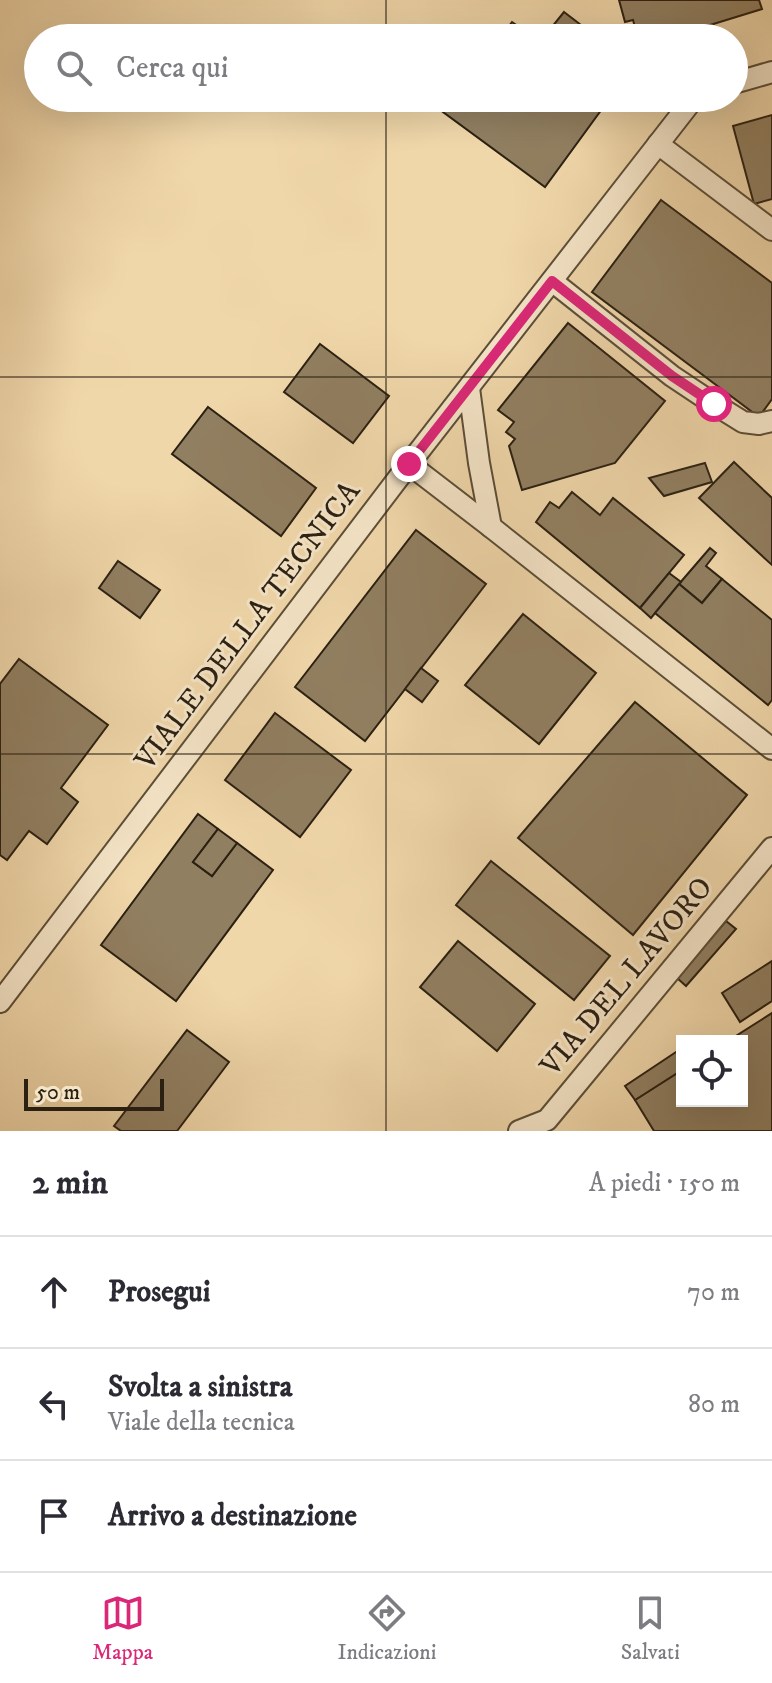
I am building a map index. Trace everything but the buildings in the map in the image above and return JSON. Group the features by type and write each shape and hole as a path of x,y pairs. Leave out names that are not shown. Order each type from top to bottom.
{"street":[{"path":"748,79 772,72"},
{"name":"VIALE DELLA TECNICA","path":"0,1002 409,464 683,112"},
{"path":"658,144 772,230"},
{"path":"552,281 672,376 724,410 743,422 759,424 772,421"},
{"path":"469,388 491,527"},
{"path":"409,464 772,749"},
{"name":"VIA DEL LAVORO","path":"519,1131 547,1120 772,848"}],"route":[{"path":"409,464 552,281 672,376 714,404"}]}
